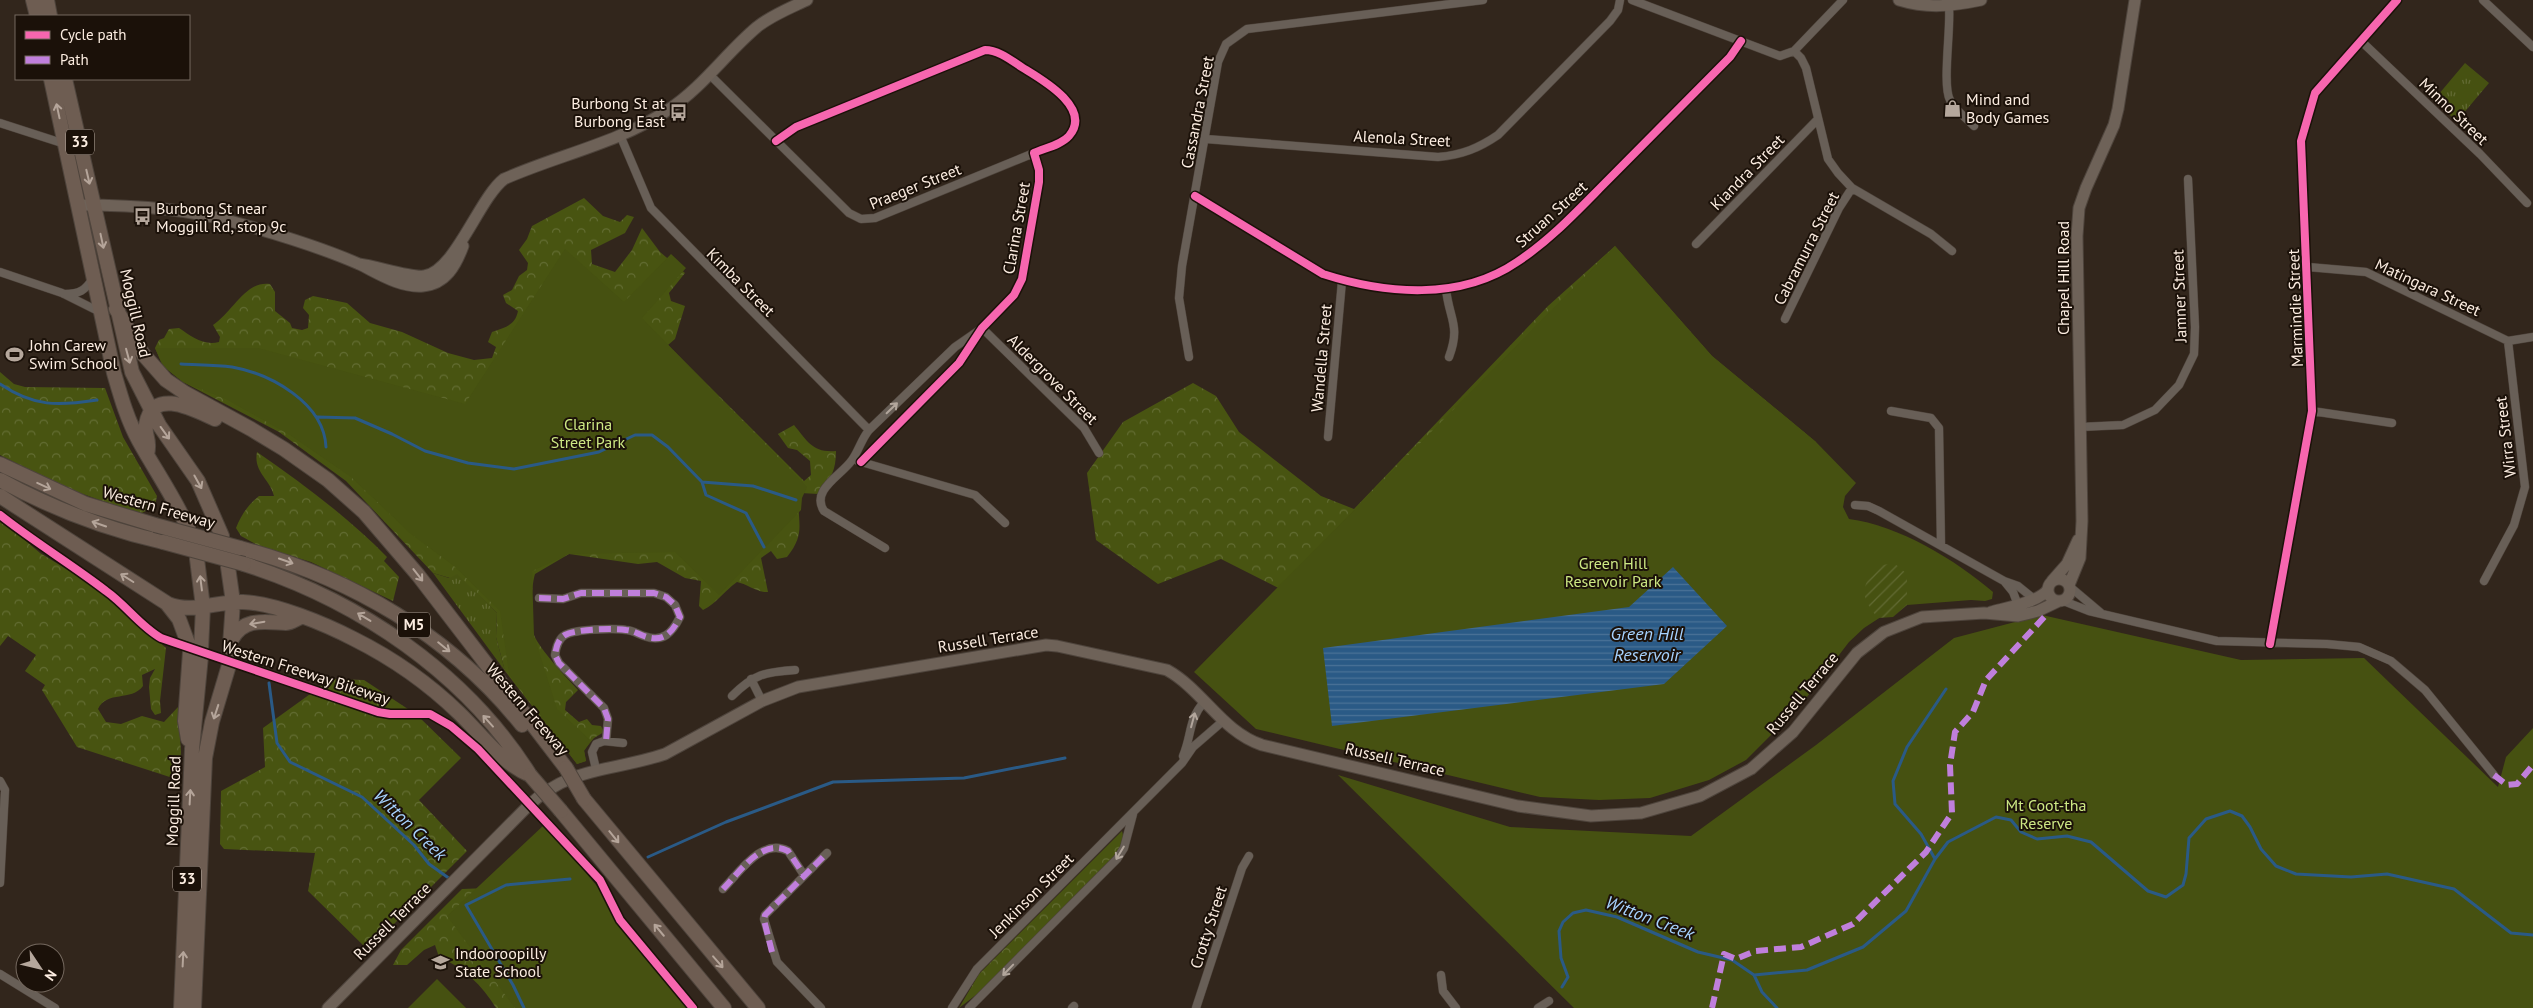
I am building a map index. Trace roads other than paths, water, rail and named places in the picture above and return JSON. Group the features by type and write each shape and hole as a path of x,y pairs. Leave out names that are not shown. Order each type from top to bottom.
{"highway":[{"path":"33,0 37,15"},
{"path":"47,0 50,15"},
{"name":"Moggill Road","path":"51,80 114,373 124,408 147,455 172,494 188,528"},
{"name":"Moggill Road","path":"65,80 116,309 132,372 152,412 198,481 222,536"},
{"path":"116,309 143,354 166,380 184,394 251,428 305,464 345,494 387,538 552,756"},
{"path":"147,455 150,441 146,425 152,412 165,403 175,403 220,421 279,456 337,496 387,538"},
{"name":"Western Freeway","path":"0,464 86,504 154,525 286,561 333,580 393,611 421,629 495,693 552,756 584,799 758,1008"},
{"name":"Western Freeway","path":"0,480 70,513 118,530 244,564 325,596 396,638 436,669 480,712 724,1008"},
{"path":"0,496 168,604 181,609 204,608 233,602 256,604 301,616 360,642 417,677 460,713 513,768 530,775"},
{"name":"Moggill Road","path":"194,1008 205,758 212,722 229,662 232,639 233,602 226,557"},
{"name":"Moggill Road","path":"181,1008 195,651 204,608 197,559"},
{"path":"168,604 179,618 195,651"},
{"path":"232,639 236,632 251,623 270,621 288,624 301,616"}],"main road":[{"path":"79,205 158,210 219,218 359,264 382,267 415,276 429,275 444,264 470,228 492,191 504,179 646,124 667,111 710,75 758,27 781,12 807,0"},
{"path":"1899,0 1937,7 1949,7 1981,0"},
{"name":"Chapel Hill Road","path":"2069,585 2080,558 2081,534 2077,236 2079,208 2114,126 2134,0"},
{"name":"Chapel Hill Road","path":"2050,585 2067,564 2081,534"},
{"path":"2060,578 2069,585 2068,595 2060,600 2052,598 2050,585 2060,578"},
{"name":"Russell Terrace","path":"1984,613 2034,599 2045,594 2050,585"},
{"name":"Russell Terrace","path":"328,1008 535,800 559,783 596,769 648,760 664,754 762,701 798,687 1046,645 1167,670 1180,678 1241,736 1262,745 1518,806 1591,816 1641,813 1700,796 1751,769 1793,732 1857,653 1884,632 1922,617 1984,613 2014,616 2042,610 2060,600"},
{"path":"2018,605 2025,610 2042,610"}],"street":[{"name":"Cassandra Street","path":"1189,357 1179,298 1182,266 1196,196 1218,62 1226,44 1247,29 1416,4 1483,0"},
{"name":"Alenola Street","path":"1206,139 1438,157 1457,155 1472,150 1498,134 1596,35 1618,10 1620,0"},
{"path":"1632,0 1780,56 1794,51 1843,0"},
{"name":"Marmindie Street","path":"2270,644 2312,411 2302,141 2315,93 2397,0"},
{"path":"2483,0 2533,47"},
{"path":"1949,7 1947,94 1956,109 1974,126"},
{"name":"Minno Street","path":"2361,40 2480,154 2527,203"},
{"name":"Struan Street","path":"1196,196 1323,274 1342,281 1399,290 1446,289 1495,274 1509,267 1558,230 1730,57 1741,41"},
{"path":"776,141 796,127 976,52 988,50 998,53 1053,87 1063,96 1070,108 1074,123 1069,136 1062,142 1034,153"},
{"path":"1794,51 1801,58 1806,68 1828,158 1852,188 1932,234 1952,251"},
{"name":"Praeger Street","path":"710,75 849,213 864,219 876,218 1034,153"},
{"name":"Kiandra Street","path":"1696,244 1818,119"},
{"path":"0,123 66,144"},
{"name":"Kimba Street","path":"620,135 651,208 869,430"},
{"name":"Clarina Street","path":"861,462 959,362 982,328 1014,295 1022,279 1040,178 1034,153"},
{"name":"Jamner Street","path":"2080,428 2123,425 2155,410 2179,384 2194,354 2195,328 2188,179"},
{"name":"Cabramurra Street","path":"1785,319 1838,208 1852,188"},
{"name":"Matingara Street","path":"2308,267 2366,272 2508,341"},
{"path":"0,272 62,294 102,313"},
{"path":"62,294 79,293 86,289 94,277"},
{"name":"Wandella Street","path":"1328,437 1342,281"},
{"path":"1446,289 1455,327 1455,340 1448,357"},
{"name":"Clarina Street","path":"885,548 825,512 821,503 824,489 852,460 860,441 869,430 955,346 982,328"},
{"name":"Aldergrove Street","path":"982,328 1084,428 1099,453"},
{"path":"2508,341 2533,337"},
{"name":"Wirra Street","path":"2484,582 2514,525 2525,487 2508,341"},
{"path":"1891,411 1931,418 1939,428 1940,545"},
{"path":"2312,411 2392,423"},
{"path":"852,460 975,495 1005,522"},
{"path":"1855,505 1875,509 2004,581 2018,586 2034,599"},
{"path":"2004,581 2013,592 2018,605"},
{"path":"2069,585 2103,614"},
{"path":"539,598 563,599 582,593 654,593 666,597 676,605 680,618 673,632 664,637 647,637 627,630 575,632 564,636 556,646 555,655 560,663 606,710 608,719 606,740"},
{"path":"2060,600 2071,602 2086,611 2217,641 2270,644 2327,644 2359,647 2390,661 2425,690 2494,776"},
{"path":"732,696 751,679 765,672 795,670"},
{"path":"751,679 762,701"},
{"name":"Jenkinson Street","path":"1172,772 1185,752 1194,714 1204,702"},
{"name":"Jenkinson Street","path":"952,1008 977,969 1137,808 1193,748 1224,721"},
{"path":"596,769 593,749 599,742 606,740 623,743"},
{"path":"0,781 4,790 0,883"},
{"name":"Jenkinson Street","path":"968,1008 1117,859 1124,848 1130,822 1137,808"},
{"path":"723,889 759,853 768,849 788,852 804,875"},
{"path":"821,1008 781,968 772,952 765,916 827,853"},
{"name":"Crotty Street","path":"1196,1008 1242,868 1249,856"},
{"path":"0,974 56,1008"},
{"path":"1441,975 1443,991 1456,1008"},
{"path":"1538,1008 1549,1002"}],"water":[{"name":"Green Hill Reservoir","path":"1673,567 1727,626 1664,684 1332,726 1323,648 1629,607"}],"waterway":[{"name":"Witton Creek","path":"181,364 232,367 263,376 278,384 306,404 316,417 323,431 326,447"},
{"name":"Witton Creek","path":"0,384 24,397 47,403 58,404 97,400"},
{"path":"317,417 355,418 425,451 468,463 514,469 599,452 635,435 652,435 668,447 702,482 753,486 796,500"},
{"path":"702,482 706,495 746,513 764,547"},
{"name":"Witton Creek","path":"269,683 277,743 290,762 362,797 414,845 429,864 450,879"},
{"path":"1754,975 1807,970 1863,947 1906,911 1935,859 1921,834 1895,804 1893,781 1907,747 1946,689"},
{"path":"648,857 726,822 833,782 964,778 1065,758"},
{"path":"1935,859 1948,842 1996,817 2011,820 2021,832 2037,839 2067,836 2091,842 2148,891 2166,897 2183,885 2186,874 2189,838 2206,819 2230,811 2242,816 2261,849 2276,866 2296,874 2351,877 2387,874 2454,889 2511,933 2533,935"},
{"name":"Witton Creek","path":"524,1008 513,985 466,905 506,885 570,879"},
{"name":"Witton Creek","path":"1562,987 1568,977 1561,958 1559,931 1563,922 1573,913 1586,910 1617,917 1698,952 1732,960 1754,975 1762,992 1777,1008"}],"place":[{"name":"Mind and Body Games","path":"1952,108"},
{"name":"Burbong St at Burbong East","path":"679,112"},
{"name":"Burbong St near Moggill Rd, stop 9c","path":"142,217"},
{"name":"John Carew Swim School","path":"15,354"},
{"name":"Indooroopilly State School","path":"441,962"}],"park label":[{"name":"Clarina Street Park","path":"588,433"},
{"name":"Green Hill Reservoir Park","path":"1613,572"},
{"name":"Mt Coot-tha Reserve","path":"2046,814"}]}
